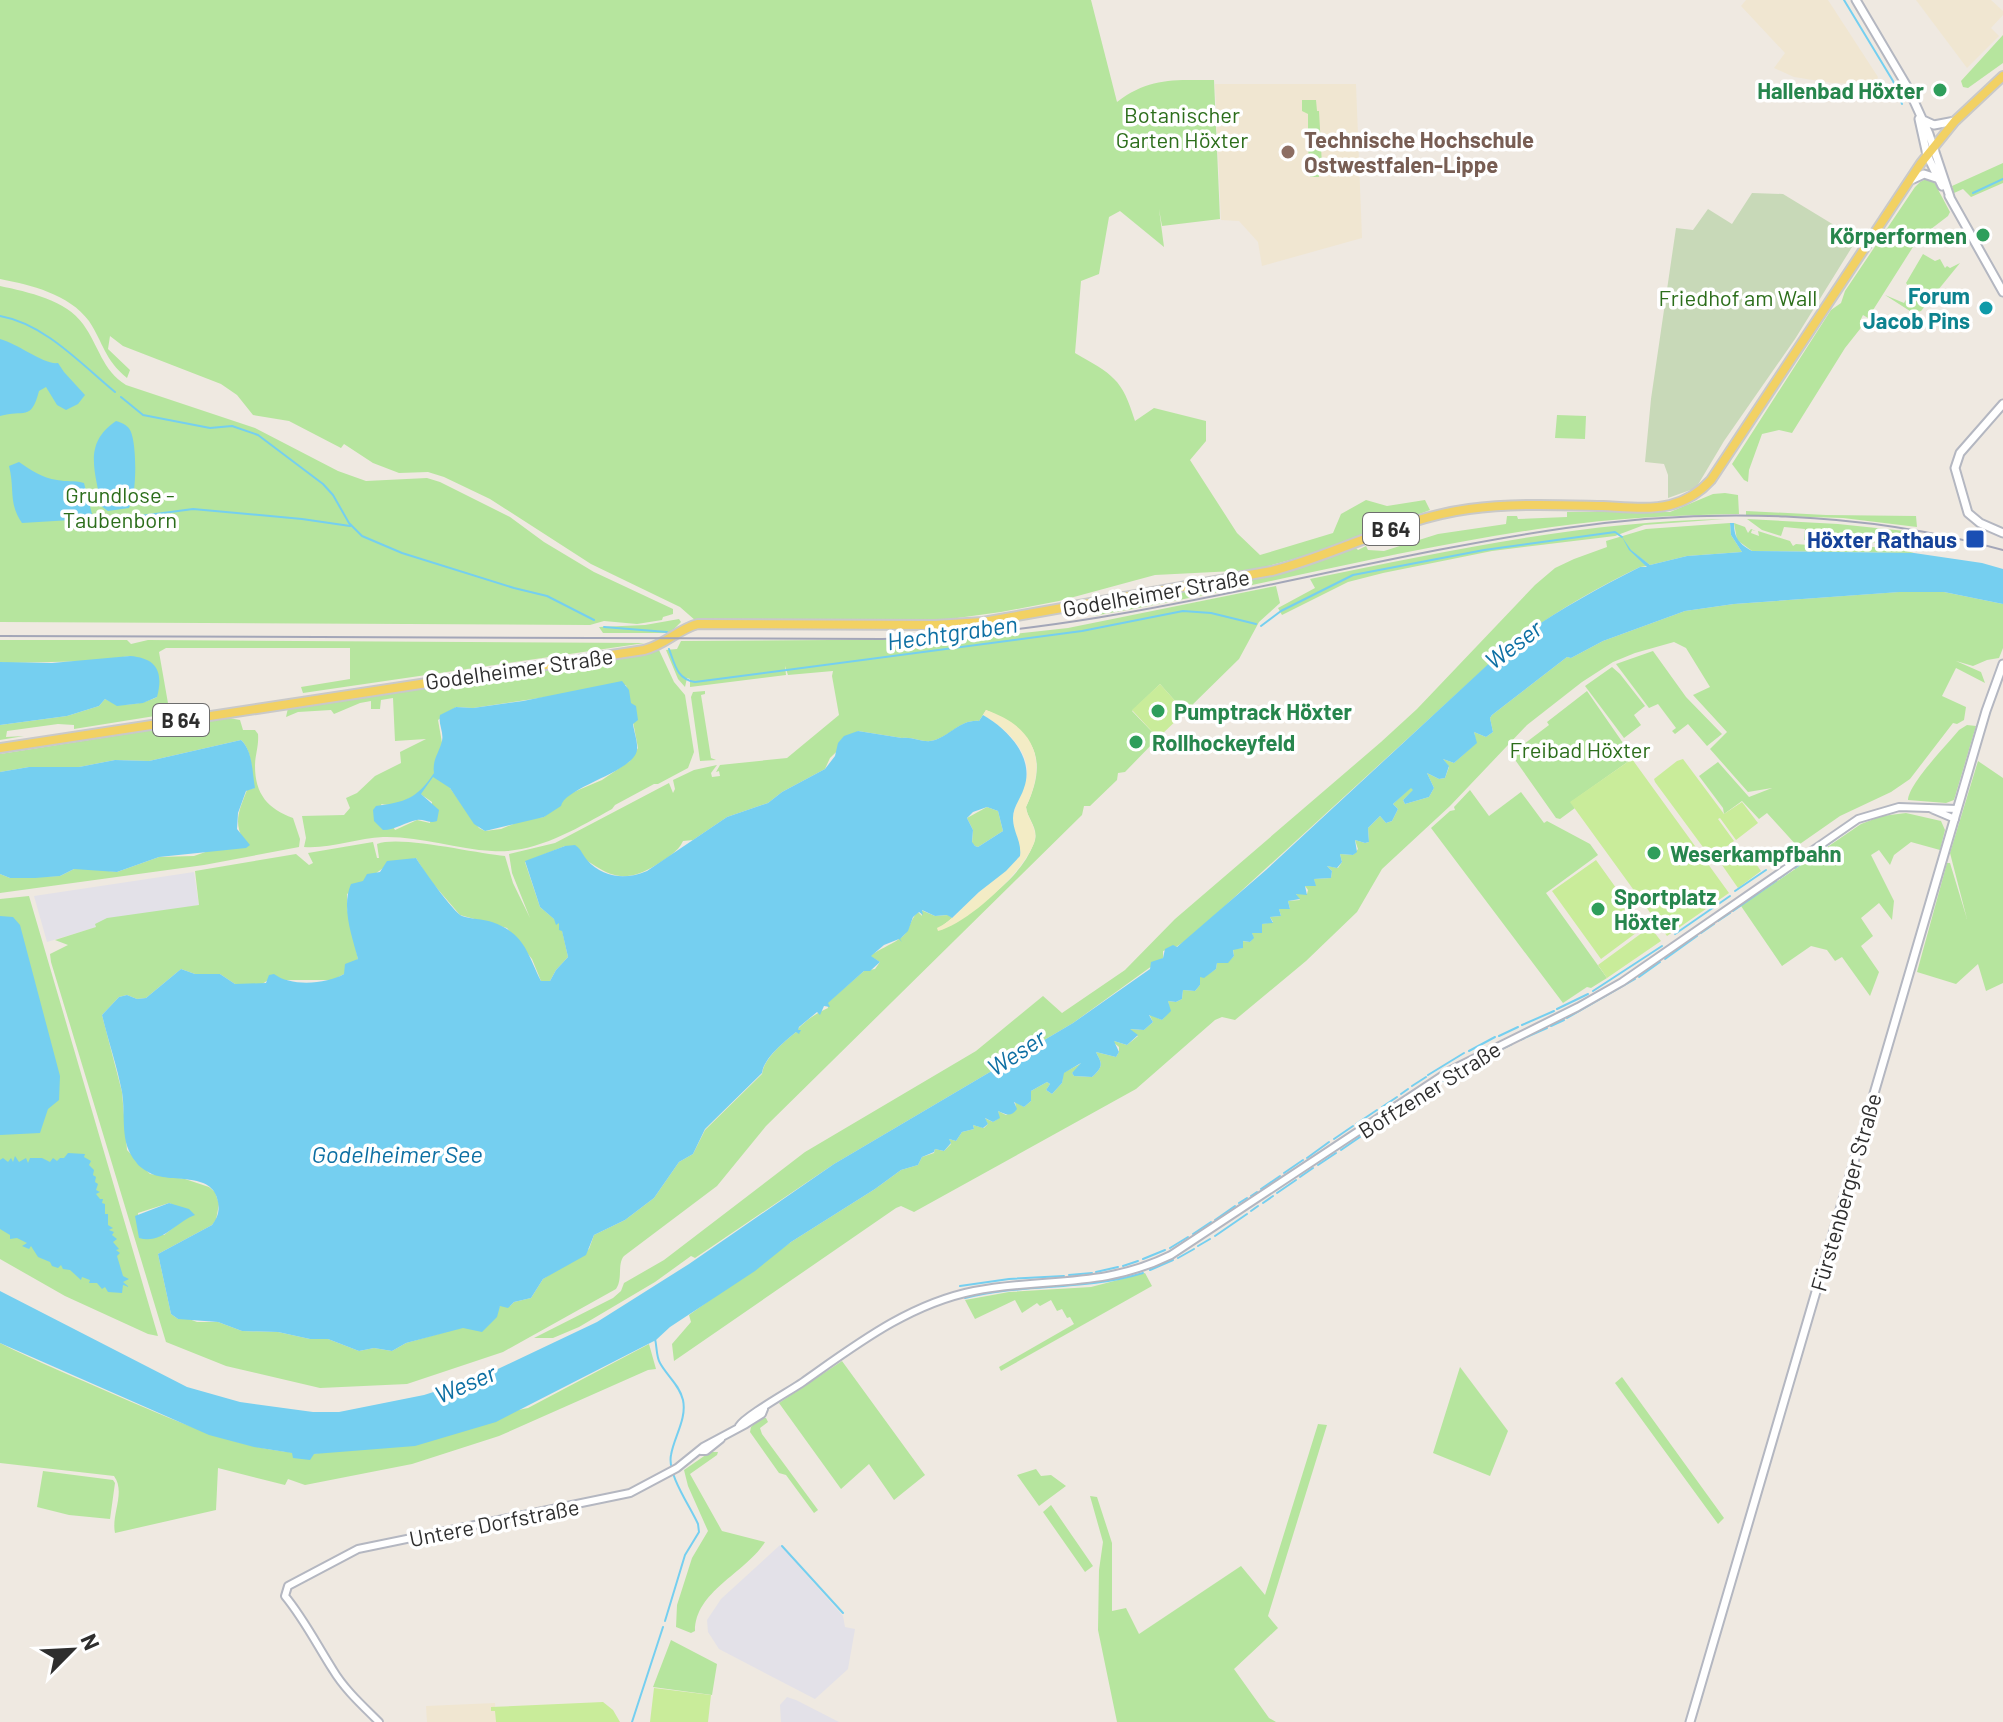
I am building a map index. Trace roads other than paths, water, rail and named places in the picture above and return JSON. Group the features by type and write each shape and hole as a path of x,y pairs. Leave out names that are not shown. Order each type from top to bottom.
{"main road":[{"path":"1856,0 1908,88 1950,197"},
{"name":"Godelheimer Straße","path":"0,748 644,650 660,646 698,624 935,625 983,622 1272,571 1307,562 1395,527 1470,509 1674,504 1692,496 1715,476 1927,155 1955,121 2003,76"},
{"path":"1917,109 1927,155 1938,179 2003,292"},
{"path":"1922,118 1934,125 1955,121"},
{"path":"1908,182 1930,174 1938,179"},
{"path":"2003,404 1960,453 1955,468 1972,519 2003,533"},
{"name":"Fürstenberger Straße","path":"1690,1722 1957,809 2002,666"}],"street":[{"name":"Boffzener Straße","path":"764,1409 885,1326 920,1308 987,1289 1096,1279 1144,1267 1171,1255 1451,1070 1622,982 1850,823 1888,808 1957,809"},
{"name":"Boffzener Straße","path":"1929,808 1955,819"},
{"name":"Untere Dorfstraße","path":"379,1722 333,1671 304,1619 285,1596 286,1588 358,1549 617,1497 669,1473 701,1451 706,1451 750,1415 764,1409"}],"water":[{"path":"0,339 45,361 58,363 85,395 78,404 66,410 57,405 46,387 39,391 29,411 0,416"},
{"path":"116,421 131,432 135,483 129,508 108,511 101,506 94,459 99,439"},
{"path":"19,462 46,477 84,483 92,514 71,520 22,523 13,502 9,466"},
{"name":"Weser","path":"1730,523 1734,523 1738,540 1752,551 1914,553 2003,569 2003,604 1944,592 1900,592 1734,604 1685,611 1567,657 1492,715 1493,732 1486,737 1474,732 1477,743 1454,763 1443,759 1449,766 1445,778 1439,779 1427,773 1434,788 1429,797 1405,804 1403,800 1413,790 1411,788 1393,804 1398,809 1392,821 1386,823 1380,816 1368,828 1369,842 1355,840 1357,852 1353,855 1340,854 1342,862 1337,868 1327,866 1332,871 1331,878 1314,879 1316,886 1305,886 1307,895 1296,894 1300,899 1288,901 1290,909 1279,909 1281,916 1270,917 1273,923 1262,924 1262,933 1252,933 1254,938 1250,942 1243,941 1243,948 1233,950 1234,956 1228,963 1217,963 1216,969 1204,978 1200,977 1200,985 1195,991 1183,990 1182,999 1168,1001 1171,1011 1162,1020 1149,1015 1153,1022 1144,1030 1130,1029 1138,1035 1127,1045 1114,1041 1119,1052 1116,1057 1096,1052 1101,1064 1092,1077 1074,1076 1072,1073 1081,1063 1064,1073 1062,1083 1052,1094 1046,1090 1050,1084 1047,1082 1031,1091 1031,1101 1024,1107 1014,1102 1017,1109 1012,1114 998,1111 1000,1118 993,1122 985,1118 988,1124 983,1128 973,1125 974,1129 962,1132 956,1141 949,1139 951,1143 944,1151 935,1149 922,1157 918,1165 901,1170 791,1242 656,1340 496,1422 415,1446 314,1454 310,1460 293,1458 292,1453 209,1435 0,1343 0,1291 187,1387 240,1402 313,1412 339,1412 424,1395 481,1377 597,1322 689,1264 834,1164 1073,1023 1150,969 1151,962 1163,958 1165,949 1173,945 1177,947 1266,870 1510,644 1590,594 1640,567 1647,567 1629,550 1622,537 1631,550 1650,565 1687,556 1742,552 1731,535"},
{"path":"130,656 146,660 156,668 159,680 157,697 143,703 117,706 105,699 99,706 67,716 0,725 0,662 52,663"},
{"path":"622,681 629,690 631,703 636,706 638,720 633,724 637,750 633,758 574,792 561,806 544,817 485,831 474,824 450,788 433,777 421,794 439,810 437,821 417,820 383,830 374,821 373,810 376,806 410,798 422,789 434,773 442,738 440,715 456,707 473,708 523,701"},
{"name":"Godelheimer See","path":"983,715 1002,728 1017,746 1026,766 1024,788 1013,818 1020,856 952,918 935,916 922,910 923,915 919,912 913,917 908,931 900,939 902,942 899,939 884,945 871,956 880,962 870,971 864,971 828,1003 830,1007 824,1006 820,1015 817,1012 799,1027 799,1034 796,1032 775,1051 762,1073 705,1129 693,1154 679,1162 654,1198 625,1220 594,1235 586,1255 543,1279 531,1298 514,1302 508,1308 500,1306 497,1317 482,1332 463,1328 406,1343 392,1351 374,1348 359,1351 328,1339 242,1331 218,1322 178,1319 171,1314 158,1254 212,1225 218,1215 218,1202 214,1192 199,1182 150,1173 138,1165 127,1146 122,1092 102,1015 119,997 146,998 181,969 195,974 220,974 235,984 266,983 269,975 274,974 290,981 319,982 344,974 345,964 358,959 347,912 351,884 363,881 367,874 380,872 387,861 416,858 458,913 492,922 511,932 523,945 541,981 550,981 568,957 559,923 556,925 554,919 540,907 525,861 575,845 600,871 615,876 639,874 727,817 768,803 825,769 844,736 858,731 931,741 967,722 979,721","holes":["987,807 998,811 1003,831 975,846 972,842 973,830 967,818"]},
{"path":"241,740 250,756 255,788 246,791 238,813 237,829 250,845 246,848 159,857 117,872 74,869 60,876 35,878 10,878 0,874 0,772 29,767 79,767 115,760 149,761"},
{"path":"0,916 13,917 20,925 60,1076 59,1100 48,1109 40,1133 0,1135"},
{"path":"68,1153 85,1154 84,1157 91,1161 89,1165 98,1184 96,1190 100,1192 96,1194 105,1204 108,1225 113,1228 109,1230 114,1232 112,1235 117,1239 113,1242 119,1249 116,1250 120,1253 117,1256 123,1276 129,1279 123,1282 129,1287 123,1285 122,1293 108,1292 97,1283 89,1283 90,1280 82,1277 81,1280 61,1265 58,1268 52,1266 38,1257 31,1246 29,1249 22,1246 27,1243 17,1238 10,1239 10,1235 0,1229 0,1160 3,1158 8,1162 11,1158 13,1162 15,1156 19,1162 26,1158 28,1163 30,1158 42,1158 50,1162 53,1158 57,1161 64,1158"},
{"path":"169,1203 189,1209 195,1215 155,1238 139,1238 135,1216"}],"waterway":[{"path":"1844,0 1893,81 1902,104"},
{"path":"1973,193 2003,179"},
{"name":"Hechtgraben","path":"0,316 16,320 47,336 115,392"},
{"name":"Hechtgraben","path":"121,397 143,415 210,428 232,426 258,435 323,484 349,523 362,536 402,553 547,596 594,620"},
{"path":"103,521 193,509 350,526"},
{"name":"Hechtgraben","path":"1261,626 1281,611 1353,575 1484,550 1615,532 1622,537"},
{"name":"Hechtgraben","path":"669,649 680,674 695,682 1082,631 1183,611 1211,613 1256,624"},
{"name":"Hechtgraben","path":"604,627 667,632"},
{"path":"1817,852 1847,831"},
{"path":"1795,868 1813,855"},
{"path":"1735,891 1766,870"},
{"path":"1780,878 1791,870"},
{"path":"1733,911 1776,881"},
{"path":"1675,934 1730,896"},
{"path":"1718,921 1730,913"},
{"path":"1701,933 1714,924"},
{"path":"1665,959 1697,936"},
{"path":"1593,991 1662,946"},
{"path":"1639,977 1660,962"},
{"path":"1567,1018 1635,979"},
{"path":"1557,1009 1588,994"},
{"path":"1522,1025 1554,1011"},
{"path":"1551,1026 1564,1020"},
{"path":"1499,1036 1518,1027"},
{"path":"1520,1040 1547,1028"},
{"path":"1469,1051 1495,1037"},
{"path":"1475,1062 1512,1044"},
{"path":"1428,1075 1464,1053"},
{"path":"1441,1082 1470,1065"},
{"path":"1412,1086 1426,1077"},
{"path":"1421,1095 1437,1085"},
{"path":"1401,1094 1408,1089"},
{"path":"1382,1107 1397,1097"},
{"path":"1397,1112 1416,1099"},
{"path":"1356,1124 1377,1110"},
{"path":"1379,1124 1393,1114"},
{"path":"1334,1139 1353,1126"},
{"path":"1364,1134 1375,1126"},
{"path":"1341,1150 1360,1137"},
{"path":"1307,1158 1329,1142"},
{"path":"1318,1165 1336,1153"},
{"path":"1284,1173 1303,1160"},
{"path":"1300,1177 1313,1168"},
{"path":"1261,1189 1280,1176"},
{"path":"1277,1193 1296,1180"},
{"path":"1251,1196 1257,1192"},
{"path":"1263,1203 1273,1196"},
{"path":"1239,1203 1247,1198"},
{"path":"1215,1220 1235,1206"},
{"path":"1251,1211 1258,1206"},
{"path":"1215,1236 1247,1214"},
{"path":"1193,1234 1211,1222"},
{"path":"1170,1248 1188,1237"},
{"path":"1198,1246 1210,1239"},
{"path":"1178,1258 1194,1249"},
{"path":"1143,1259 1165,1250"},
{"path":"1150,1270 1173,1260"},
{"path":"1123,1266 1138,1261"},
{"path":"1096,1272 1118,1267"},
{"path":"1069,1275 1092,1273"},
{"path":"965,1298 1009,1290 1121,1279 1143,1273"},
{"path":"960,1286 1064,1276"},
{"path":"655,1339 659,1360 683,1400 683,1414 671,1463 699,1532 685,1555 665,1621"},
{"path":"782,1546 843,1613"},
{"path":"632,1722 663,1627"}],"railway":[{"path":"0,636 882,639 969,634 1140,610 1480,542 1620,521 1675,517 1786,516 1841,520 1896,527 2003,550"}],"place":[{"name":"Hallenbad Höxter","path":"1940,90"},
{"name":"Technische Hochschule Ostwestfalen-Lippe","path":"1288,152"},
{"name":"Körperformen","path":"1983,235"},
{"name":"Forum Jacob Pins","path":"1986,308"},
{"name":"Höxter Rathaus","path":"1975,539"},
{"name":"Pumptrack Höxter","path":"1158,711"},
{"name":"Rollhockeyfeld","path":"1136,742"},
{"name":"Weserkampfbahn","path":"1654,853"},
{"name":"Sportplatz Höxter","path":"1598,909"}],"park label":[{"name":"Botanischer Garten Höxter","path":"1182,126"},
{"name":"Friedhof am Wall","path":"1738,297"},
{"name":"Grundlose - Taubenborn","path":"120,506"},
{"name":"Freibad Höxter","path":"1580,749"}]}
